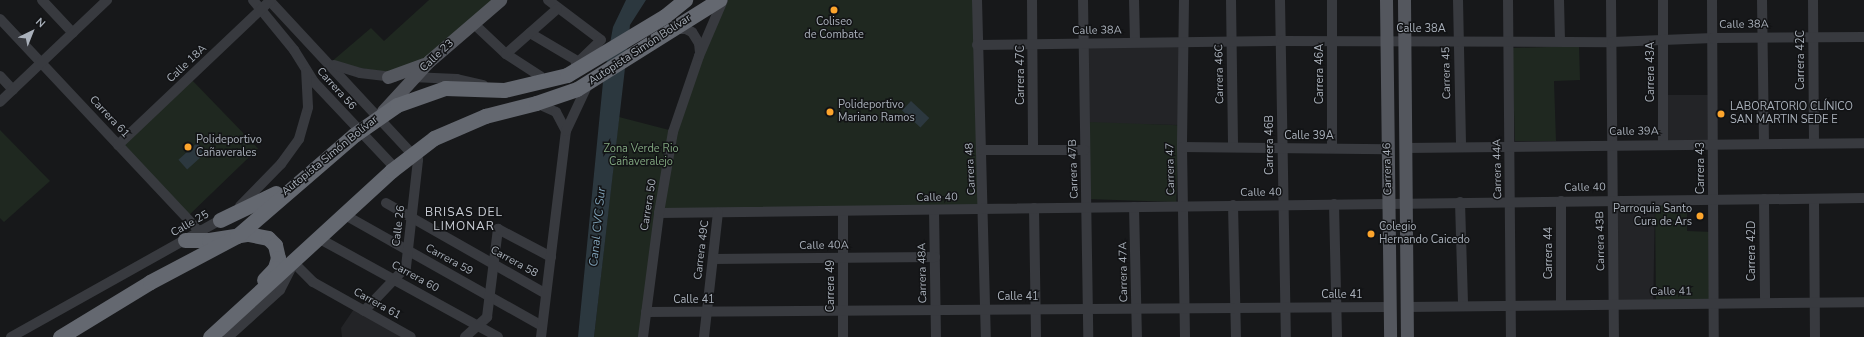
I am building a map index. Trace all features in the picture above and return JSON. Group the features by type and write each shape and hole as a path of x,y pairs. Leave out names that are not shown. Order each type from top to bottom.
{"highway":[{"name":"Autopista Simón Bolívar","path":"60,337 150,282 237,236 303,177 359,131 378,117 412,98 445,88 504,90 567,75 586,62 665,16 684,0"},
{"name":"Autopista Simón Bolívar","path":"210,336 294,263 395,168 414,153 460,124 564,95 592,81 719,0"},
{"path":"220,220 303,177"},
{"path":"185,240 248,234 268,238 277,250 277,263 272,272 239,302 210,336"}],"main road":[{"name":"Calle 23","path":"378,117 429,62 500,0"},
{"name":"Carrera 46","path":"1386,0 1390,337"},
{"name":"Carrera 46","path":"1404,0 1407,337"},
{"path":"388,76 429,62"}],"street":[{"path":"0,102 107,0"},
{"name":"Carrera 56","path":"253,0 294,50 306,72 359,131 395,168"},
{"name":"Carrera 56","path":"270,0 378,117 414,153"},
{"name":"Calle 18A","path":"118,144 270,0"},
{"path":"530,33 586,62 601,40 557,9 548,0"},
{"name":"Carrera 50","path":"643,337 659,213 673,132 699,56 723,0"},
{"name":"Carrera 48","path":"977,0 977,45 985,209 986,337"},
{"name":"Carrera 47C","path":"1032,0 1033,150"},
{"name":"Carrera 47B","path":"1083,0 1088,337"},
{"path":"1134,0 1135,42"},
{"name":"Carrera 47","path":"1184,0 1185,42 1182,147 1184,206 1183,308 1185,337"},
{"name":"Carrera 46C","path":"1231,0 1233,147"},
{"name":"Carrera 46B","path":"1280,0 1282,205 1286,337"},
{"name":"Carrera 46A","path":"1332,0 1332,148"},
{"name":"Carrera 45","path":"1458,0 1461,146"},
{"name":"Carrera 44A","path":"1508,0 1511,337"},
{"path":"1559,0 1560,41"},
{"name":"Carrera 43B","path":"1611,0 1614,337"},
{"name":"Carrera 43A","path":"1663,0 1663,144"},
{"name":"Carrera 43","path":"1712,0 1714,337"},
{"path":"1762,0 1764,143"},
{"name":"Carrera 42C","path":"1813,0 1814,143"},
{"path":"45,1 73,33"},
{"path":"506,54 557,9"},
{"name":"Carrera 61","path":"0,19 200,232"},
{"path":"473,23 506,54 540,76 542,81"},
{"name":"Carrera 50","path":"674,29 686,29 697,37 699,56"},
{"name":"Calle 38A","path":"977,45 1281,40 1508,40 1612,42 1712,38 1864,36"},
{"name":"Carrera 56","path":"330,64 346,70 388,76 457,79 504,90"},
{"name":"Calle 25","path":"11,337 220,220 260,187 295,146 303,127 308,107 306,72"},
{"path":"0,76 13,90"},
{"path":"541,337 566,131 592,81"},
{"path":"536,103 556,112 566,131"},
{"name":"Calle 39A","path":"1405,148 1509,145 1864,143"},
{"name":"Calle 39A","path":"1182,147 1388,149"},
{"path":"982,150 1085,150"},
{"name":"Calle 26","path":"364,311 406,267 418,160 414,153"},
{"name":"Calle 40","path":"659,213 1864,198"},
{"name":"Carrera 42D","path":"1764,199 1765,303"},
{"path":"1814,199 1816,302 1815,337"},
{"name":"Carrera 44","path":"1561,201 1561,305"},
{"path":"1460,202 1463,306"},
{"name":"Carrera 58","path":"386,204 546,294"},
{"path":"1334,204 1335,307 1337,337"},
{"path":"1233,205 1236,337"},
{"name":"Carrera 47A","path":"1134,207 1137,337"},
{"path":"1034,208 1036,337"},
{"name":"Carrera 48A","path":"934,210 936,337"},
{"name":"Carrera 49","path":"843,211 843,337"},
{"name":"Carrera 49C","path":"704,337 718,212"},
{"name":"Carrera 59","path":"345,215 542,326"},
{"path":"465,337 476,325 487,317 498,229 551,257"},
{"name":"Carrera 60","path":"320,238 498,337"},
{"name":"Calle 40A","path":"713,259 935,257"},
{"path":"228,337 280,290 294,263"},
{"name":"Carrera 61","path":"294,263 313,282 411,337"},
{"name":"Calle 41","path":"1407,307 1864,302"},
{"name":"Calle 41","path":"646,312 1390,306"}],"shaded area":[{"path":"1088,44 1180,46 1179,125 1087,123"},
{"path":"1663,95 1713,95 1713,144 1663,144"},
{"path":"1612,200 1655,201 1653,306 1610,305"},
{"path":"356,306 411,337 342,337 341,328"}],"green space":[{"path":"429,0 500,0 415,77 330,63 371,28 384,41"},
{"name":"Polideportivo Mariano Ramos","path":"723,0 977,0 985,209 659,213 643,337 594,337 619,117 673,131"},
{"path":"1579,46 1580,80 1554,81 1556,141 1515,141 1512,48"},
{"name":"Polideportivo Cañaverales","path":"190,78 258,148 188,217 120,146"},
{"path":"1089,122 1179,125 1176,202 1086,199"},
{"path":"0,130 50,181 4,222 0,218"},
{"path":"1655,201 1687,201 1687,231 1713,232 1714,303 1656,304"}],"water":[{"name":"Canal CVC Sur","path":"626,0 646,0 630,25 594,337 578,337 603,82 613,27"},
{"path":"911,101 929,118 920,128 902,111"},
{"path":"197,143 206,153 187,169 178,160"}],"place":[{"name":"Coliseo de Combate","path":"834,10"},
{"name":"Polideportivo Mariano Ramos","path":"830,112"},
{"name":"LABORATORIO CLÍNICO SAN MARTIN SEDE E","path":"1721,114"},
{"name":"Polideportivo Cañaverales","path":"188,147"},
{"name":"Parroquia Santo Cura de Ars","path":"1700,216"},
{"name":"Colegio Hernando Caicedo","path":"1371,234"}],"district":[{"name":"BRISAS DEL LIMONAR","path":"464,220"}],"park label":[{"name":"Zona Verde Rio Cañaveralejo","path":"641,156"}]}
